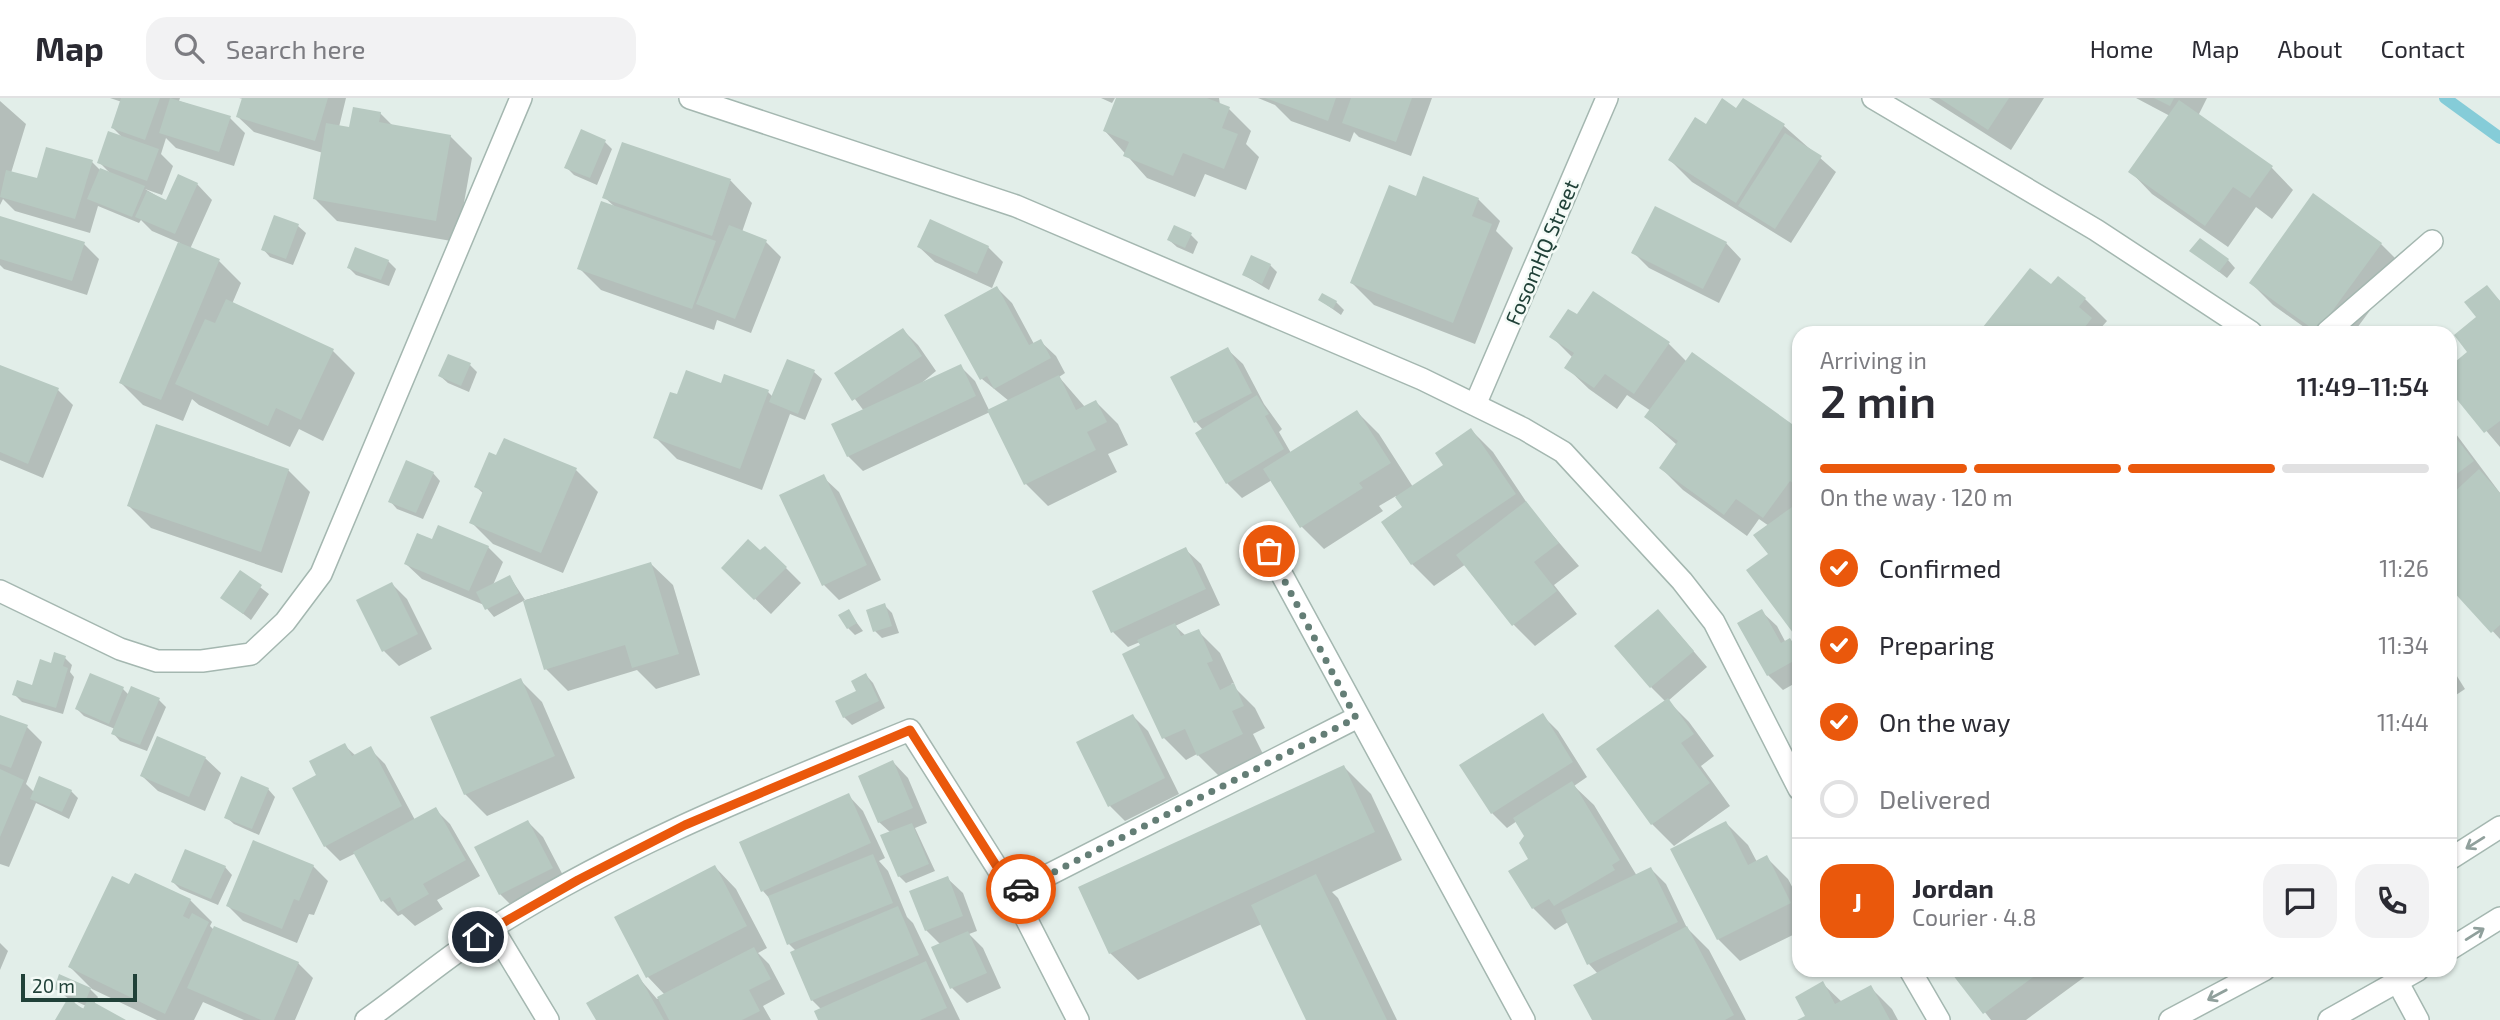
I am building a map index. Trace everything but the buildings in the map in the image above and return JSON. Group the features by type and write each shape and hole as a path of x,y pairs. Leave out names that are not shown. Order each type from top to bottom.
{"street":[{"path":"0,591 120,649 158,661 202,661 251,654 285,622 321,574 521,98"},
{"path":"690,98 1016,206 1294,323 1475,405 1563,452 1682,581 1714,622 1792,775"},
{"name":"FosomHQ Street","path":"1475,405 1607,98"},
{"path":"1873,98 2096,230 2242,326"},
{"path":"2334,326 2432,241"},
{"path":"1269,551 1356,718 1399,787 1524,1020"},
{"path":"1013,892 1356,718"},
{"path":"366,1020 494,929 578,880 685,825 910,730 1013,892 1078,1020"},
{"path":"2457,855 2500,827"},
{"path":"2457,945 2500,918"},
{"path":"494,929 548,1020"},
{"path":"1914,977 1939,1020"},
{"path":"2171,1020 2251,977"},
{"path":"2329,1020 2407,977"},
{"path":"2398,983 2418,1020"}],"waterway":[{"path":"2445,98 2500,138"}],"way so far":[{"path":"1021,889 1356,718 1269,551"}],"route":[{"path":"478,937 578,880 685,825 910,730 1013,892 1021,889"}]}
